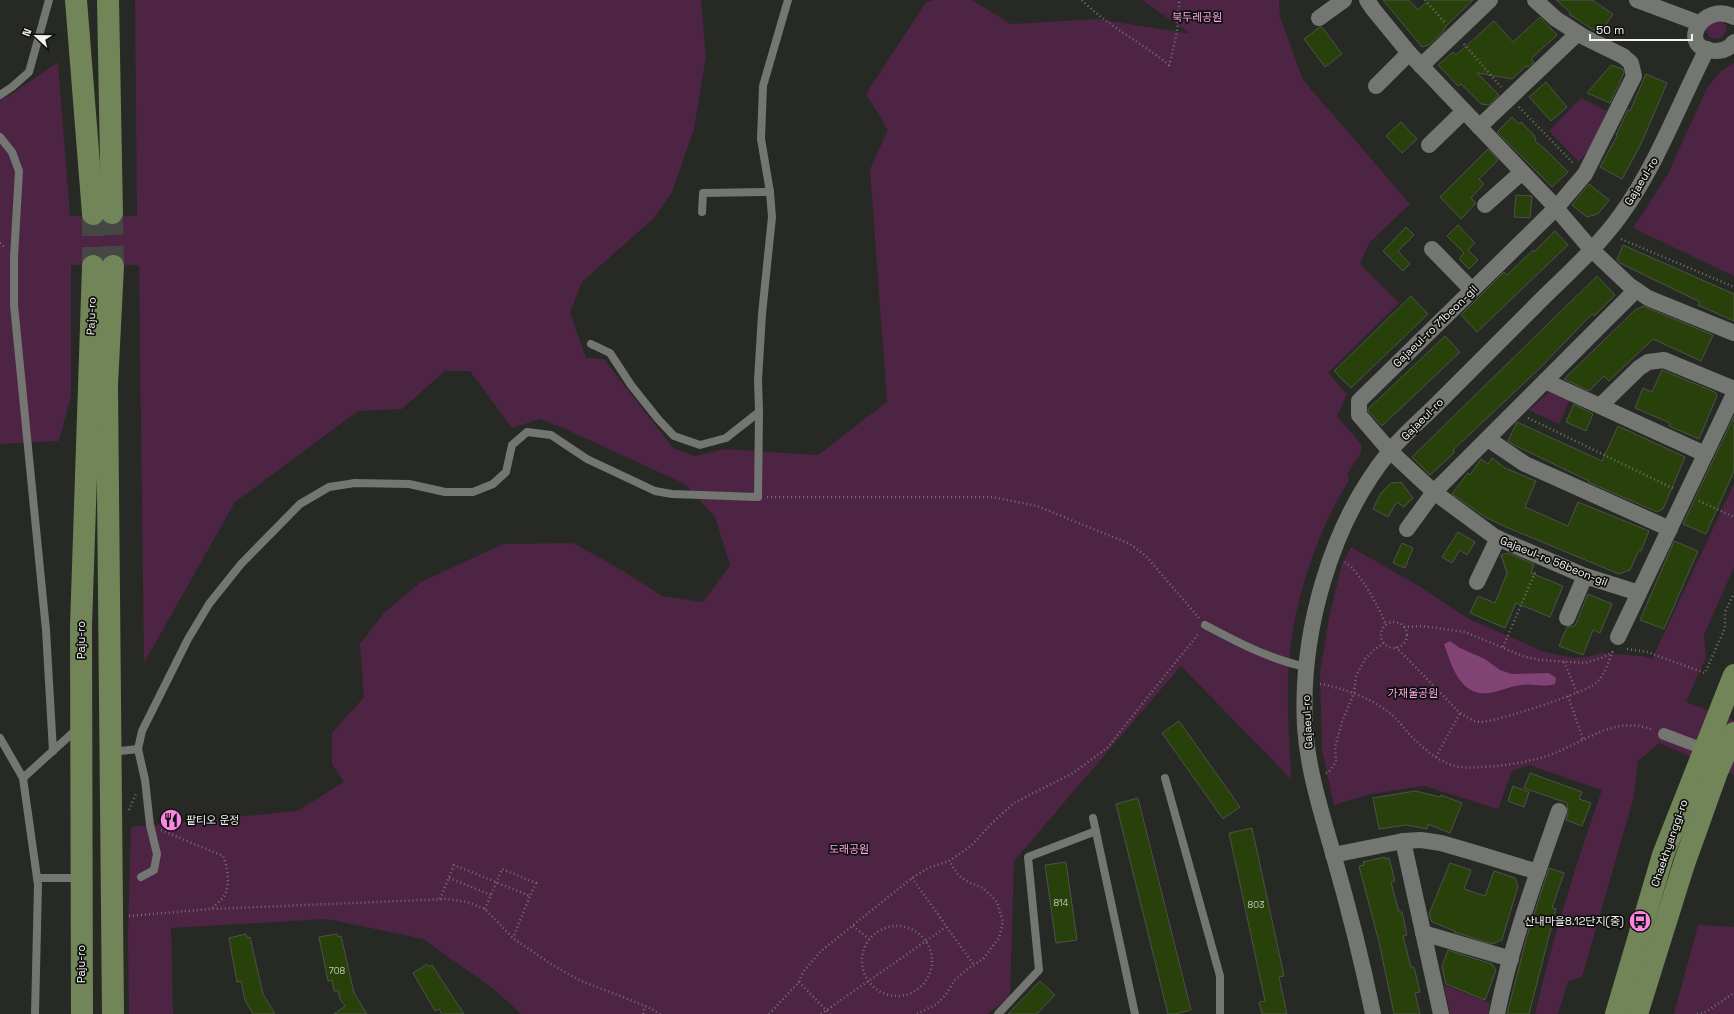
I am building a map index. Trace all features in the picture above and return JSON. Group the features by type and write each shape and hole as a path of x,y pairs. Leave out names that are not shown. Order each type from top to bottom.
{"main road":[{"path":"76,0 103,213 108,0"},
{"name":"Paju-ro","path":"82,1014 81,626 103,266 107,385 112,752 113,1014"},
{"name":"Chaekhyanggi-ro","path":"1616,1014 1663,855 1734,675"},
{"name":"Chaekhyanggi-ro","path":"1637,1014 1684,864 1717,772 1734,733"},
{"path":"73,1014 81,990"}],"street":[{"path":"1319,18 1344,0"},
{"path":"1367,0 1421,66 1556,208 1591,249 1629,285 1648,298 1734,334"},
{"path":"1421,66 1490,0"},
{"name":"Gajaeul-ro 71beon-gil","path":"1390,451 1359,415 1359,401 1556,208 1584,174 1634,76 1631,63 1623,56 1578,33 1556,19 1535,0"},
{"path":"1638,0 1670,14 1696,22"},
{"path":"1728,8 1717,7 1704,11 1696,22 1696,36 1699,43 1707,49 1719,51 1734,42"},
{"path":"1479,127 1578,33"},
{"name":"Gajaeul-ro","path":"1373,1014 1363,967 1311,775 1305,727 1306,675 1310,634 1318,600 1333,555 1360,494 1390,451 1591,249 1620,216 1656,158 1707,49"},
{"path":"1376,86 1410,53"},
{"path":"1429,145 1464,111"},
{"path":"1485,205 1522,172"},
{"path":"1432,249 1472,290"},
{"path":"1407,529 1434,492 1636,290"},
{"path":"1600,406 1639,368 1648,362 1664,360 1734,389"},
{"path":"1546,381 1705,454"},
{"path":"1618,647 1639,593 1734,394"},
{"path":"1488,439 1525,464 1670,529"},
{"name":"Gajaeul-ro 56beon-gil","path":"1390,451 1434,492 1498,538 1585,576 1639,593"},
{"path":"1477,582 1498,538"},
{"path":"1567,618 1585,576"},
{"path":"1664,734 1734,760"},
{"path":"1497,1014 1511,959 1559,811"},
{"path":"1333,855 1402,841 1421,840 1441,843 1538,872"},
{"path":"1402,841 1441,1014"},
{"path":"1423,933 1511,959"}],"lane":[{"path":"0,94 12,87 29,72 49,0"},
{"path":"141,877 154,870 157,854 150,825 146,780 138,749 142,731 166,681 188,640 210,604 241,564 300,504 329,487 355,483 409,484 445,492 473,492 493,484 506,472 512,446 527,432 552,435 587,459 655,491 672,494 758,497 758,380 762,314 772,217 770,192 761,139 763,86 788,0"},
{"path":"0,137 12,152 19,171 14,257 14,305 46,630 52,751"},
{"path":"702,212 704,193 770,192"},
{"path":"591,344 610,353 635,390 658,420 674,436 700,445 726,438 759,412"},
{"path":"1205,625 1249,648 1287,663 1306,675"},
{"path":"23,778 81,724"},
{"path":"0,738 23,778 37,878 35,1014"},
{"path":"112,752 138,749"},
{"path":"1165,778 1220,976 1220,1014"},
{"path":"1094,818 1135,1014"},
{"path":"998,1014 1039,970 1028,857 1096,831"},
{"path":"37,878 70,878"}],"path":[{"path":"1082,0 1094,12 1150,49 1169,65 1180,15 1179,0"},
{"path":"1606,233 1734,287"},
{"path":"1515,412 1734,517"},
{"path":"758,497 992,497 1037,506 1130,544 1146,556 1205,625 1107,748 1073,773 1014,803 988,826 971,846 949,861 928,868 912,878 821,951 803,972 799,982 769,1014"},
{"path":"1333,555 1347,564 1360,580 1380,611 1386,625"},
{"path":"1503,647 1542,557"},
{"path":"1404,627 1422,626 1465,632 1525,657 1541,660 1585,663 1604,657 1618,647 1629,648 1647,652 1705,674 1725,628 1725,612 1734,593"},
{"path":"1386,625 1398,623 1404,627 1406,631 1406,640 1396,648"},
{"path":"1386,625 1382,632 1382,639 1384,643 1396,648 1460,713 1467,718 1480,722 1494,720 1568,696 1595,685 1602,677 1618,647"},
{"path":"1311,775 1329,772 1336,762 1335,747 1342,722 1354,694 1356,676 1365,659 1384,643"},
{"path":"1564,662 1577,692"},
{"path":"1306,675 1327,685 1354,694 1387,710 1416,741 1436,757 1455,766 1479,767 1507,764 1548,756 1610,728 1628,724 1647,727 1664,734"},
{"path":"1568,696 1583,739"},
{"path":"1436,757 1460,713"},
{"path":"150,825 223,856 227,865 227,891 220,901 211,909"},
{"path":"917,1014 936,1004 946,994 955,980 983,959 998,938 1003,922 997,902 983,888 968,882 959,876 949,861"},
{"path":"440,899 454,865 530,896"},
{"path":"485,908 502,869 536,883 513,938"},
{"path":"449,878 491,895"},
{"path":"912,878 974,965"},
{"path":"123,917 211,909 440,899 467,902 485,908 513,938 551,964 579,980 645,1006 660,1014"},
{"path":"901,925 912,928 921,934 926,940 932,954 932,965 929,976 922,986 903,996 891,996 880,992 868,981 864,974 862,962 863,950 869,939 878,931 889,926 901,925"},
{"path":"853,926 869,939"},
{"path":"821,1014 946,927"},
{"path":"799,982 830,1014"},
{"path":"1698,1014 1704,1013 1734,994"},
{"path":"643,1014 645,1006"}],"green space":[{"path":"135,0 701,0 706,56 694,129 672,192 654,218 582,282 570,312 586,358 604,359 673,448 694,456 725,449 818,455 887,402 870,169 888,130 866,94 926,2 935,0 972,0 1011,24 1098,19 1191,34 1142,0 1279,0 1280,17 1303,80 1410,204 1369,243 1360,264 1399,303 1328,373 1347,394 1337,416 1362,445 1360,455 1347,474 1349,480 1325,526 1306,576 1299,601 1290,652 1288,678 1291,779 1181,666 1014,861 1010,997 987,1014 521,1014 495,990 423,939 327,919 171,928 173,1014 129,1014 128,933 131,827 297,811 344,782 332,764 332,733 364,697 360,644 384,613 421,582 503,544 573,543 620,569 662,596 703,602 730,565 715,517 685,484 540,419 512,428 470,371 445,371 402,409 358,411 235,502 144,663 139,265 71,265 71,396 59,441 0,444 0,98 9,96 58,62 70,216 137,216"},
{"path":"1723,20 1727,29 1724,34 1720,38 1716,39 1710,37 1706,32 1708,22"},
{"path":"1734,63 1734,276 1633,228 1667,176 1707,88 1720,72"},
{"path":"1581,98 1607,111 1589,149 1579,162 1549,131"},
{"path":"1550,391 1570,400 1559,424 1529,410"},
{"name":"가재울공원","path":"1734,484 1734,567 1704,635 1706,657 1686,702 1734,720 1734,775 1659,743 1638,761 1633,800 1582,977 1568,981 1558,1014 1535,1014 1549,957 1583,845 1602,790 1529,765 1512,771 1498,809 1424,786 1370,794 1334,805 1322,750 1320,673 1329,618 1342,564 1351,547 1419,586 1469,619 1544,652 1574,658 1587,657 1601,653 1641,656 1652,659"},
{"path":"1698,925 1734,927 1734,1014 1674,1014"},
{"path":"1444,985 1490,1003 1488,1014 1450,1014"}],"shaded area":[{"path":"1450,641 1460,648 1485,659 1500,670 1512,674 1549,673 1556,678 1555,684 1546,686 1521,685 1494,692 1483,693 1473,691 1460,680 1455,671 1444,644"}],"building":[{"path":"1383,0 1409,0 1418,10 1429,0 1473,0 1429,45 1422,47"},
{"path":"1556,0 1592,0 1613,14 1600,34 1569,14 1570,12"},
{"path":"1540,17 1557,35 1531,59 1534,62 1528,67 1526,66 1512,79 1477,73 1499,95 1489,105 1481,104 1461,84 1458,86 1438,65 1453,52 1456,55 1494,21 1513,42"},
{"path":"1322,27 1342,54 1325,67 1304,39"},
{"path":"1611,65 1623,69 1624,73 1610,103 1587,93"},
{"path":"1646,74 1667,83 1640,146 1622,179 1600,167 1617,136 1616,135 1628,110 1630,111"},
{"path":"1546,82 1567,107 1551,121 1529,97"},
{"path":"1512,117 1519,124 1521,122 1534,135 1536,139 1535,141 1568,172 1552,187 1497,132"},
{"path":"1401,122 1417,139 1402,153 1386,136"},
{"path":"1488,149 1498,160 1479,179 1484,184 1471,198 1476,203 1461,219 1440,197"},
{"path":"1589,184 1609,200 1598,214 1587,217 1572,205"},
{"path":"1516,195 1532,196 1530,218 1514,217"},
{"path":"1458,225 1475,243 1468,250 1478,260 1469,269 1459,259 1464,253 1447,236"},
{"path":"1406,227 1414,235 1398,251 1410,264 1403,271 1383,251"},
{"path":"1555,231 1568,245 1477,332 1461,315 1504,272 1507,275 1533,250 1534,252"},
{"path":"1623,245 1734,294 1734,321 1698,305 1700,302 1620,263 1617,260"},
{"path":"1597,276 1615,295 1594,316 1592,314 1539,369 1453,450 1455,452 1430,475 1412,457"},
{"path":"1411,296 1428,314 1351,388 1334,371"},
{"path":"1643,306 1713,335 1701,361 1653,339 1609,381 1604,376 1589,391 1564,379 1635,310"},
{"path":"1445,336 1460,352 1382,426 1368,411 1368,409"},
{"path":"1662,370 1715,392 1717,396 1699,439 1669,426 1670,423 1635,408 1643,388 1652,392"},
{"path":"1574,404 1593,414 1586,431 1566,422"},
{"path":"1734,416 1734,471 1706,534 1683,524"},
{"path":"1517,422 1602,461 1618,426 1685,457 1663,509 1657,512 1588,482 1589,481 1514,445 1508,441"},
{"path":"1492,458 1505,468 1536,481 1525,507 1568,526 1578,502 1649,531 1641,551 1639,550 1630,570 1619,574 1506,527 1485,517 1452,494 1468,473 1470,475 1481,459 1488,464"},
{"path":"1401,482 1413,498 1404,507 1397,502 1388,517 1373,509 1381,493 1391,483"},
{"path":"1458,532 1475,542 1467,555 1460,550 1452,563 1442,557"},
{"path":"1674,541 1698,551 1664,629 1640,620"},
{"path":"1402,543 1413,548 1405,568 1393,563"},
{"path":"1508,553 1534,564 1531,573 1563,586 1550,617 1516,603 1505,628 1470,613 1478,596 1495,603 1507,573 1501,555"},
{"path":"1588,594 1612,604 1600,633 1593,630 1583,655 1559,646 1567,627 1575,626"},
{"path":"1179,721 1240,807 1223,819 1162,733"},
{"path":"1530,773 1582,792 1579,799 1591,803 1582,826 1566,820 1568,814 1567,803 1524,788"},
{"path":"1513,786 1529,792 1524,807 1508,801"},
{"path":"1415,791 1440,797 1441,795 1462,803 1450,833 1428,824 1427,829 1406,825 1379,829 1373,798"},
{"path":"1138,798 1191,1010 1175,1014 1168,1014 1116,804"},
{"path":"1252,828 1284,976 1279,977 1287,1014 1262,1014 1259,1002 1265,1001 1229,833"},
{"path":"1385,857 1385,859 1389,858 1395,881 1391,882 1399,912 1402,912 1407,935 1403,936 1411,967 1414,967 1420,992 1415,993 1420,1014 1394,1014 1379,942 1359,866 1364,865 1363,862"},
{"path":"1066,862 1077,940 1056,943 1045,865"},
{"path":"1450,863 1471,870 1464,889 1485,896 1494,871 1515,878 1518,886 1502,940 1492,944 1454,932 1455,931 1432,922 1429,914"},
{"path":"1549,868 1564,873 1552,908 1556,909 1529,1014 1507,1014 1527,936"},
{"path":"246,934 247,938 250,937 263,994 275,1014 253,1014 245,1000 241,981 237,982 229,938"},
{"path":"337,934 338,937 341,936 354,993 367,1014 334,1014 345,1006 340,999 338,991 334,991 332,980 328,981 319,937"},
{"path":"1448,950 1492,964 1496,970 1485,1000 1446,984 1442,966"},
{"path":"427,964 429,967 432,965 464,1014 442,1014 439,1009 435,1011 413,973"},
{"path":"1040,981 1055,995 1037,1014 1008,1014"}],"tunnel":[{"path":"112,213 113,266"},
{"path":"93,214 93,266"}],"place":[{"name":"팥티오 운정","path":"171,820"},
{"name":"산내마을8.12단지(중)","path":"1640,921"}],"park label":[{"name":"북두레공원","path":"1197,17"},
{"name":"도래공원","path":"849,849"}]}
